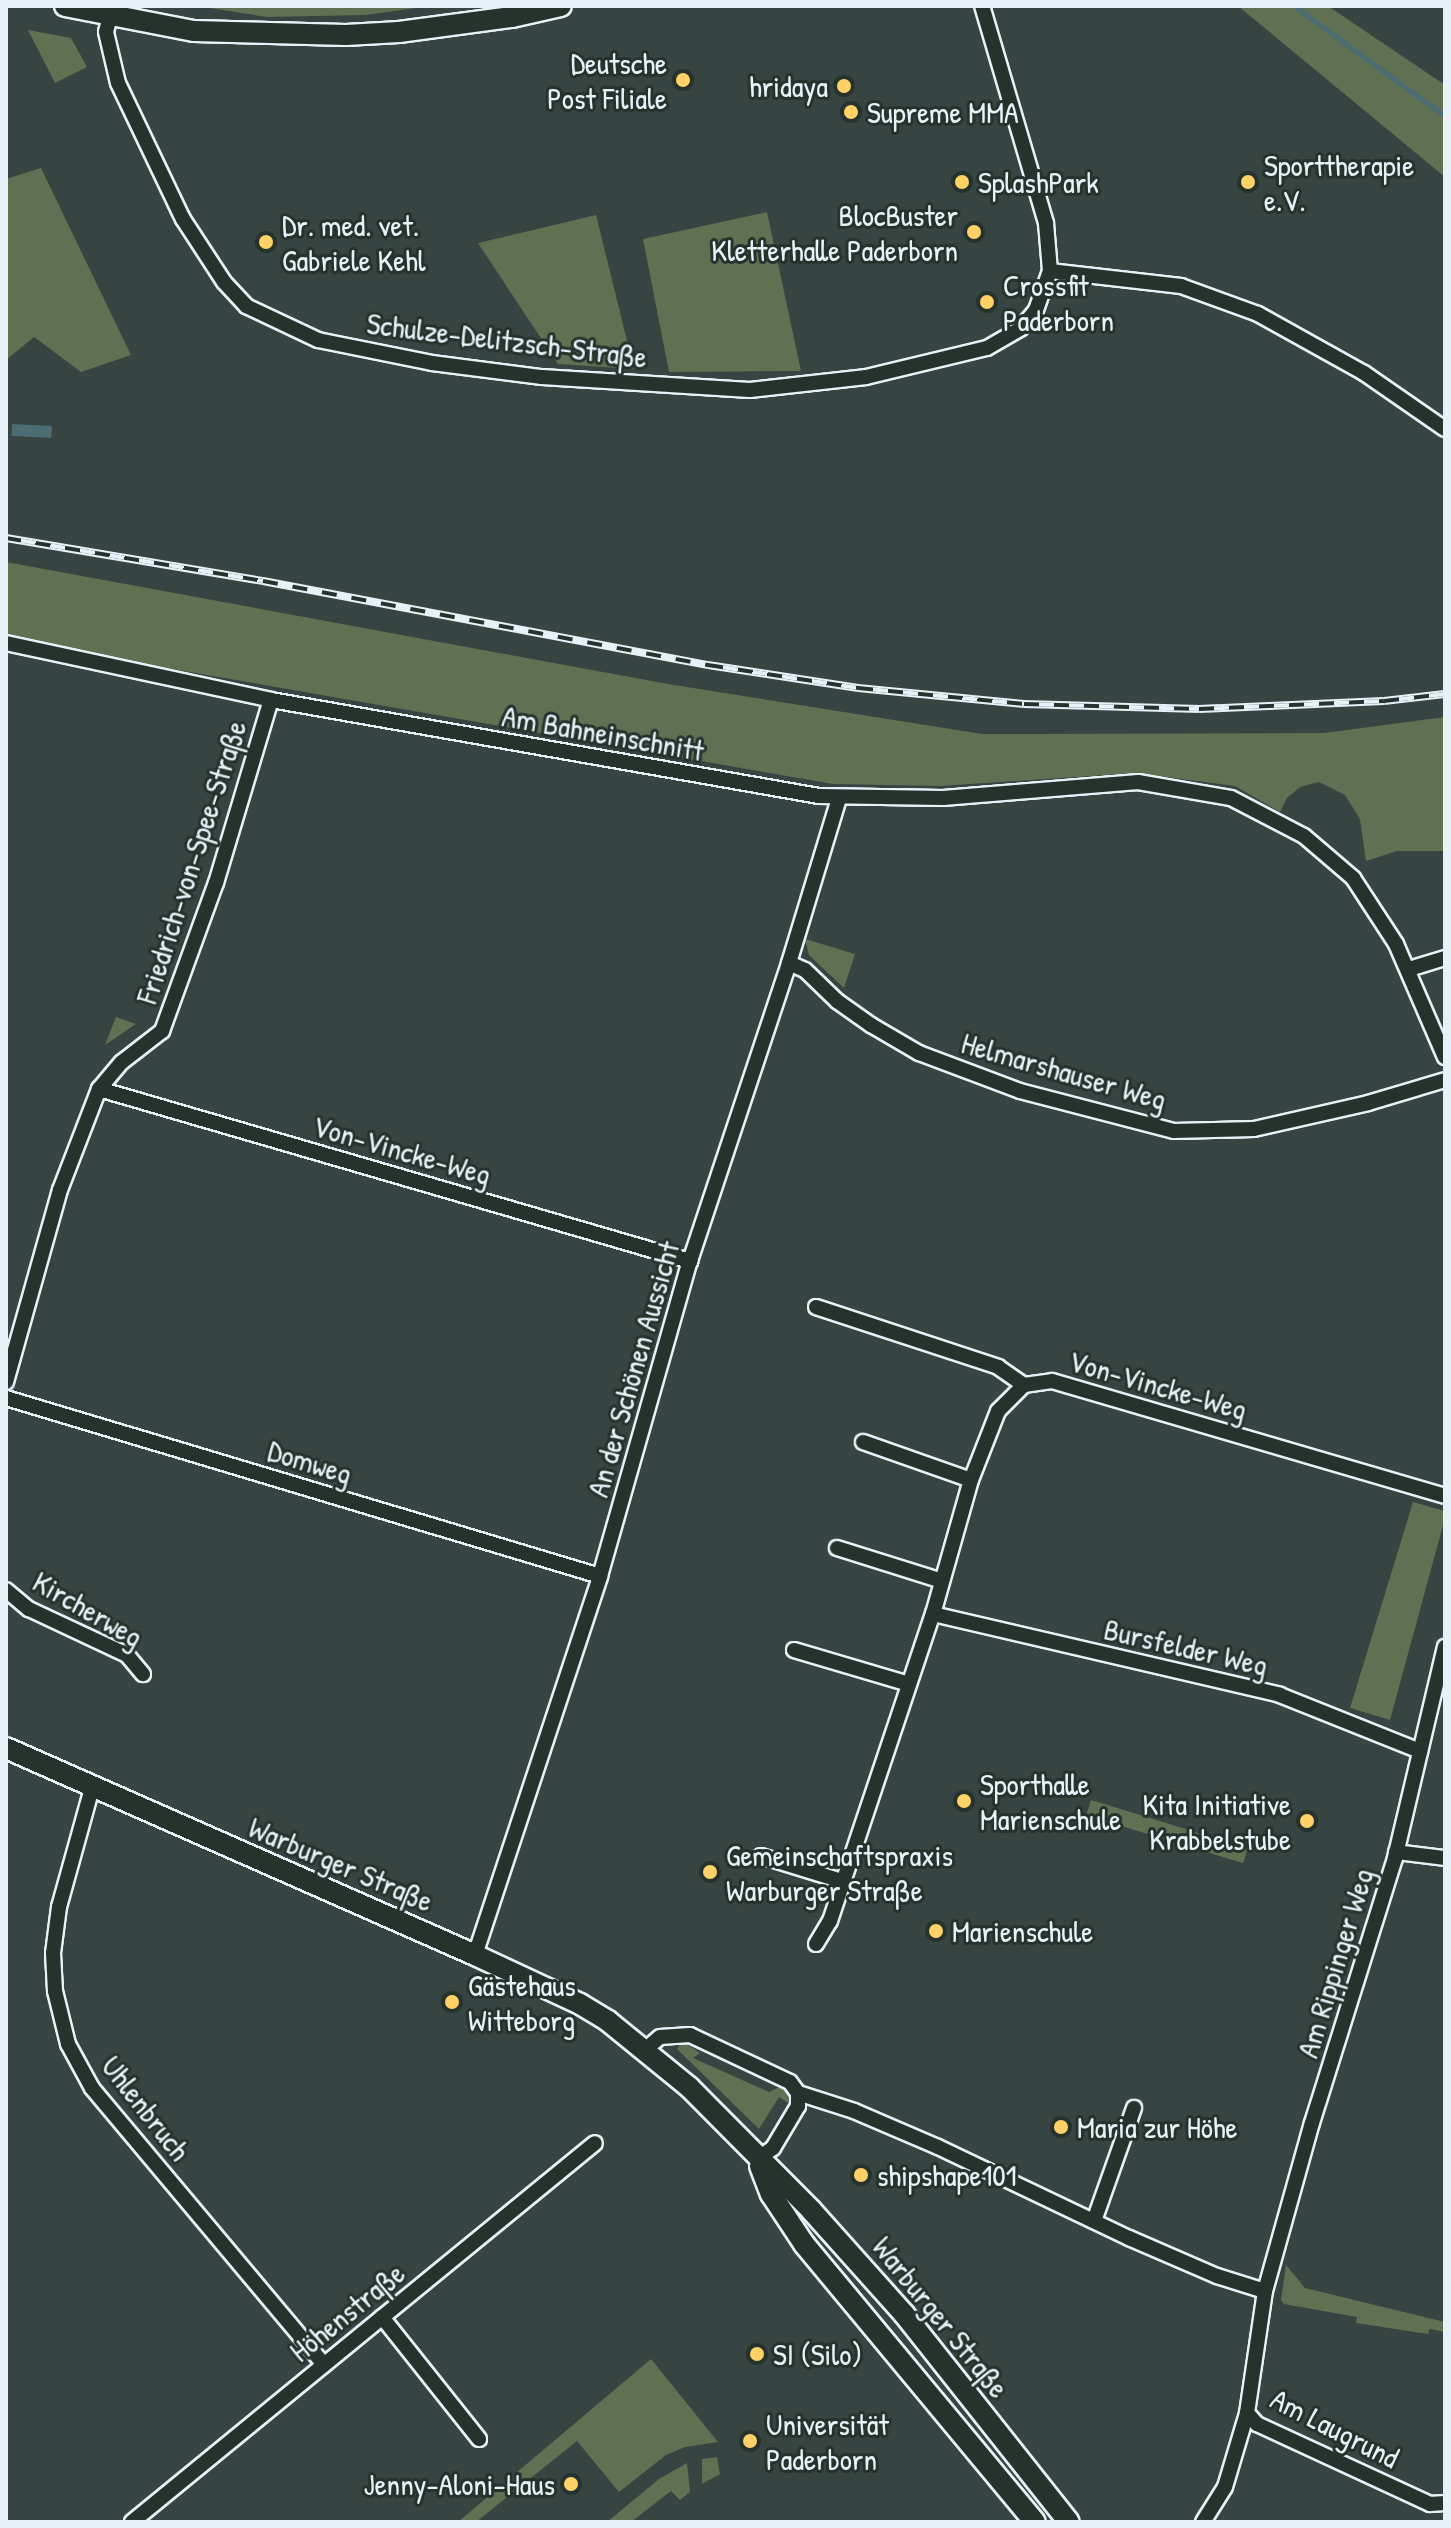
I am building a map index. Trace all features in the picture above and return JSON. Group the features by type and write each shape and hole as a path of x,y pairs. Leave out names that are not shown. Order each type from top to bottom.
{"main road":[{"path":"65,6 194,31 359,35 512,17 561,6"},
{"name":"Warburger Straße","path":"6,1748 588,2008 646,2049 689,2087 757,2159 811,2210 904,2314 1069,2522"},
{"name":"Warburger Straße","path":"757,2159 771,2194 804,2244 1035,2522"}],"street":[{"name":"Schulze-Delitzsch-Straße","path":"110,16 106,32 118,83 183,219 224,282 246,306 318,340 432,363 542,377 709,390 806,386 905,370 987,348 1021,328 1036,310 1050,271 1046,223 982,6"},
{"path":"1050,271 1181,286 1258,314 1364,373 1445,429"},
{"name":"Am Bahneinschnitt","path":"6,643 271,700 528,747 839,798 943,798 1138,782 1231,798 1304,836 1347,872 1396,944 1409,969"},
{"name":"Friedrich-von-Spee-Straße","path":"6,1382 60,1190 99,1089 122,1062 162,1031 216,883 271,700"},
{"name":"An der Schönen Aussicht","path":"475,1955 600,1576 690,1261 789,963 839,798"},
{"path":"1445,958 1409,969 1445,1057"},
{"name":"Helmarshauser Weg","path":"789,963 805,970 837,1001 871,1025 919,1053 1020,1091 1174,1131 1254,1129 1368,1103 1445,1080"},
{"name":"Von-Vincke-Weg","path":"99,1089 690,1261"},
{"name":"Von-Vincke-Weg","path":"816,1307 998,1367 1024,1385 1052,1381 1445,1496"},
{"path":"816,1944 830,1921 933,1614 971,1480 998,1411 1024,1385"},
{"name":"Domweg","path":"6,1398 600,1576"},
{"path":"863,1442 971,1480"},
{"path":"837,1548 942,1581"},
{"name":"Kircherweg","path":"6,1590 29,1609 127,1655 143,1674"},
{"name":"Bursfelder Weg","path":"933,1614 1280,1695 1420,1751"},
{"name":"Am Rippinger Weg","path":"1203,2522 1225,2487 1247,2413 1265,2291 1312,2123 1396,1852 1445,1647"},
{"path":"794,1650 909,1684"},
{"name":"Uhlenbruch","path":"92,1788 59,1907 53,1953 55,1991 68,2044 92,2088 324,2364"},
{"path":"1396,1852 1445,1858"},
{"path":"761,1856 842,1881"},
{"path":"646,2049 660,2037 690,2035 790,2082 798,2093 798,2106 773,2148 757,2159"},
{"path":"798,2093 854,2111 1217,2276 1265,2291"},
{"path":"1094,2221 1134,2108"},
{"name":"Höhenstraße","path":"132,2522 595,2143"},
{"path":"382,2317 479,2439"},
{"name":"Am Laugrund","path":"1247,2413 1257,2424 1430,2504 1445,2503"}],"green space":[{"path":"197,6 430,6 366,15 267,17"},
{"path":"1238,6 1328,6 1445,85 1445,177"},
{"path":"28,30 71,38 87,67 55,83"},
{"path":"41,168 131,355 81,372 34,337 6,360 6,179"},
{"path":"767,212 801,371 669,372 643,239"},
{"path":"596,215 634,369 558,364 478,243"},
{"path":"6,562 668,684 982,734 1324,733 1445,717 1445,851 1397,851 1366,861 1360,819 1345,795 1319,782 1300,787 1287,798 1280,812 1235,786 1136,773 941,786 833,784 6,640"},
{"path":"805,939 855,954 844,988 809,955"},
{"path":"116,1017 136,1024 105,1045"},
{"path":"1413,1502 1445,1511 1445,1518 1390,1720 1350,1708"},
{"path":"1091,1800 1248,1848 1243,1863 1086,1815"},
{"path":"682,2041 700,2053 693,2058 769,2092 784,2085 791,2094 790,2104 779,2097 759,2129 677,2049"},
{"path":"1286,2265 1305,2288 1445,2322 1445,2332 1430,2329 1428,2334 1356,2323 1357,2317 1284,2304 1281,2300"},
{"path":"651,2359 718,2442 685,2447 666,2455 619,2492 577,2441 476,2522 458,2522"},
{"path":"717,2457 720,2474 702,2484 702,2459"},
{"path":"687,2463 690,2492 680,2500 671,2491 631,2522 607,2522 659,2479"}],"water":[{"path":"12,424 52,426 51,438 11,436"}],"waterway":[{"path":"1294,6 1445,116"}],"railway":[{"path":"6,538 263,581 708,665 858,688 1024,704 1199,709 1384,701 1445,694"}],"place":[{"name":"Deutsche Post Filiale","path":"683,80"},
{"name":"hridaya","path":"844,86"},
{"name":"Supreme MMA","path":"851,112"},
{"name":"SplashPark","path":"962,182"},
{"name":"Sporttherapie e.V.","path":"1248,182"},
{"name":"BlocBuster Kletterhalle Paderborn","path":"974,232"},
{"name":"Dr. med. vet. Gabriele Kehl","path":"266,242"},
{"name":"Crossfit Paderborn","path":"987,302"},
{"name":"Sporthalle Marienschule","path":"964,1801"},
{"name":"Kita Initiative Krabbelstube","path":"1307,1821"},
{"name":"Gemeinschaftspraxis Warburger Straße","path":"710,1872"},
{"name":"Marienschule","path":"936,1931"},
{"name":"Gästehaus Witteborg","path":"452,2002"},
{"name":"Maria zur Höhe","path":"1061,2127"},
{"name":"shipshape101","path":"861,2175"},
{"name":"SI (Silo)","path":"757,2354"},
{"name":"Universität Paderborn","path":"750,2441"},
{"name":"Jenny-Aloni-Haus","path":"571,2484"}]}
